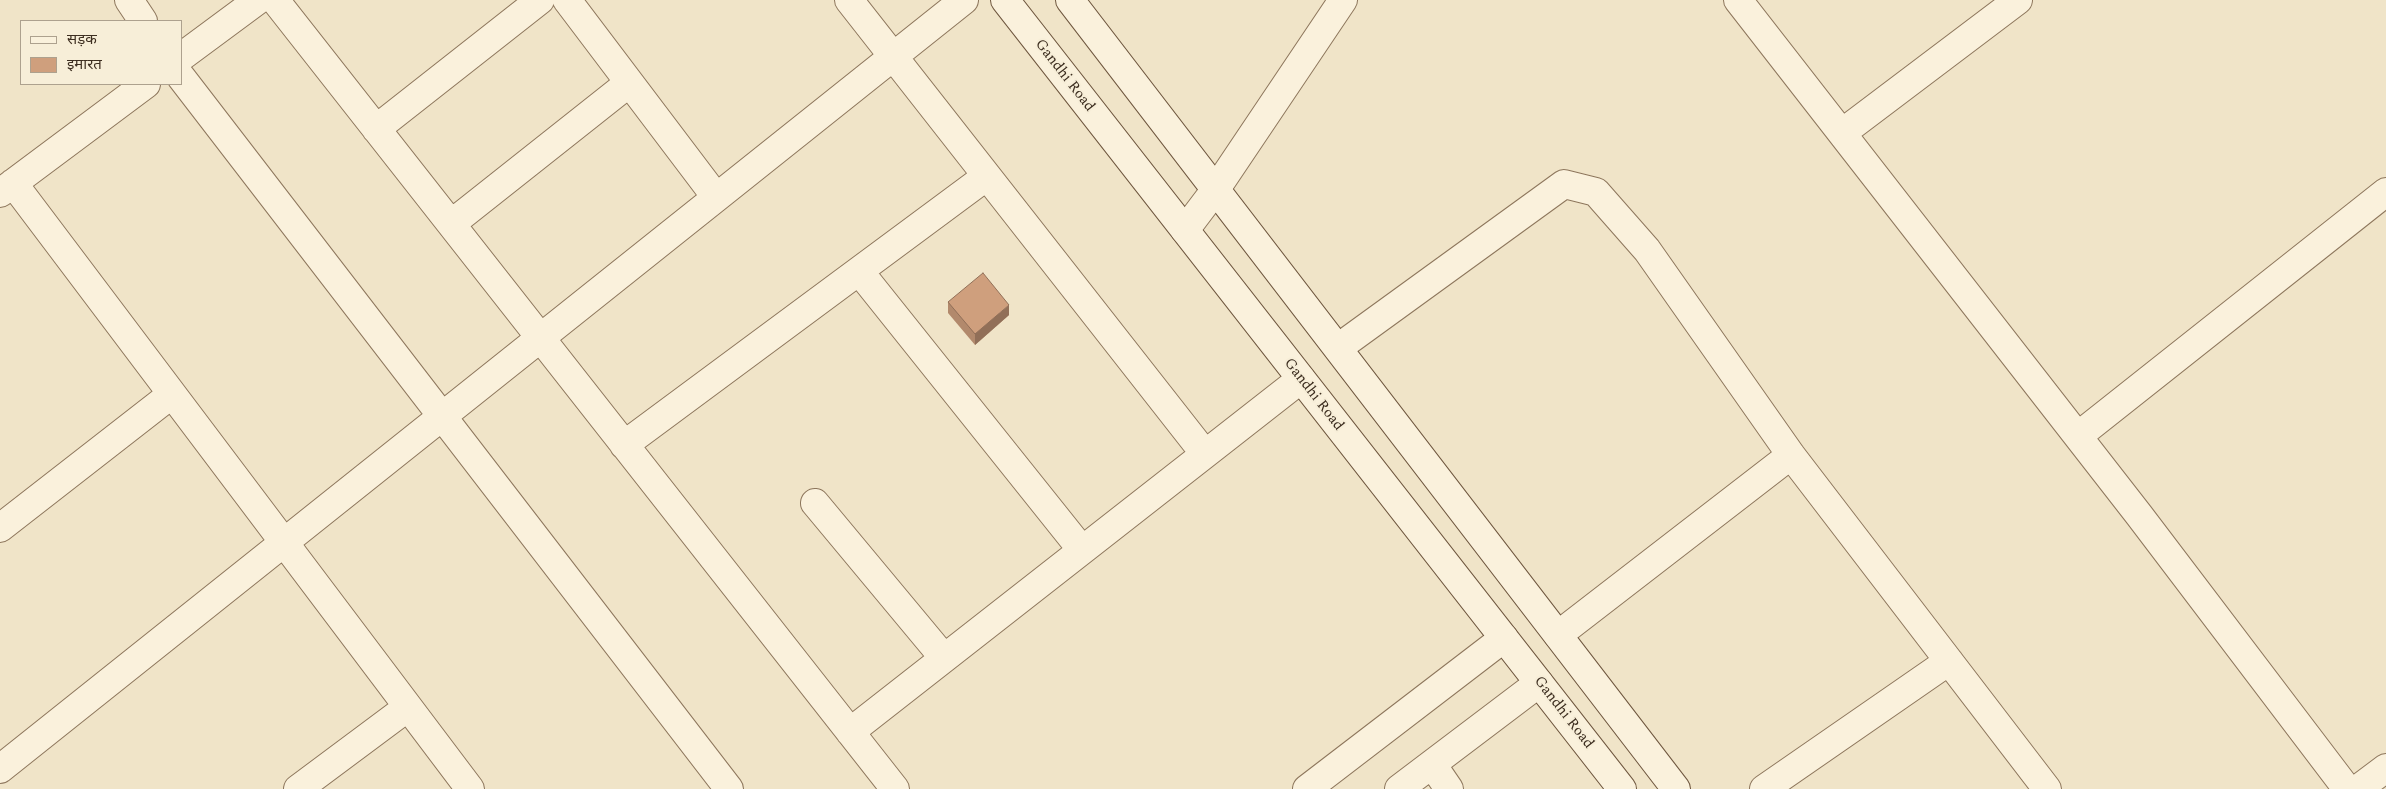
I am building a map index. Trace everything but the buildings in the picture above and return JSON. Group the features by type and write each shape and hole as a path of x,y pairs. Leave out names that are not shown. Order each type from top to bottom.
{"street":[{"path":"129,0 142,20"},
{"path":"182,56 258,0"},
{"path":"275,0 895,789"},
{"path":"376,129 540,0"},
{"path":"567,0 716,197"},
{"path":"849,0 1204,454"},
{"path":"0,769 283,541 964,0"},
{"name":"Gandhi Road","path":"1005,0 1622,789"},
{"path":"1070,0 1676,789"},
{"path":"1185,230 1216,189 1343,0"},
{"path":"1738,0 2078,436 2347,789"},
{"path":"1842,133 2018,0"},
{"path":"182,78 729,789"},
{"path":"452,224 629,83"},
{"path":"145,85 7,188 172,394 470,789"},
{"path":"624,445 987,176"},
{"path":"1338,348 1564,184 1596,192 1647,250 1792,455 2047,789"},
{"path":"2078,436 2386,192"},
{"path":"859,270 1082,550"},
{"path":"850,732 1301,379"},
{"path":"0,528 172,394"},
{"path":"1558,635 1792,455"},
{"path":"815,503 944,658"},
{"path":"1306,789 1504,638"},
{"path":"1764,789 1949,661"},
{"path":"1399,789 1539,683"},
{"path":"298,789 408,707"},
{"path":"1432,764 1449,789"},
{"path":"2358,789 2386,768"}]}
